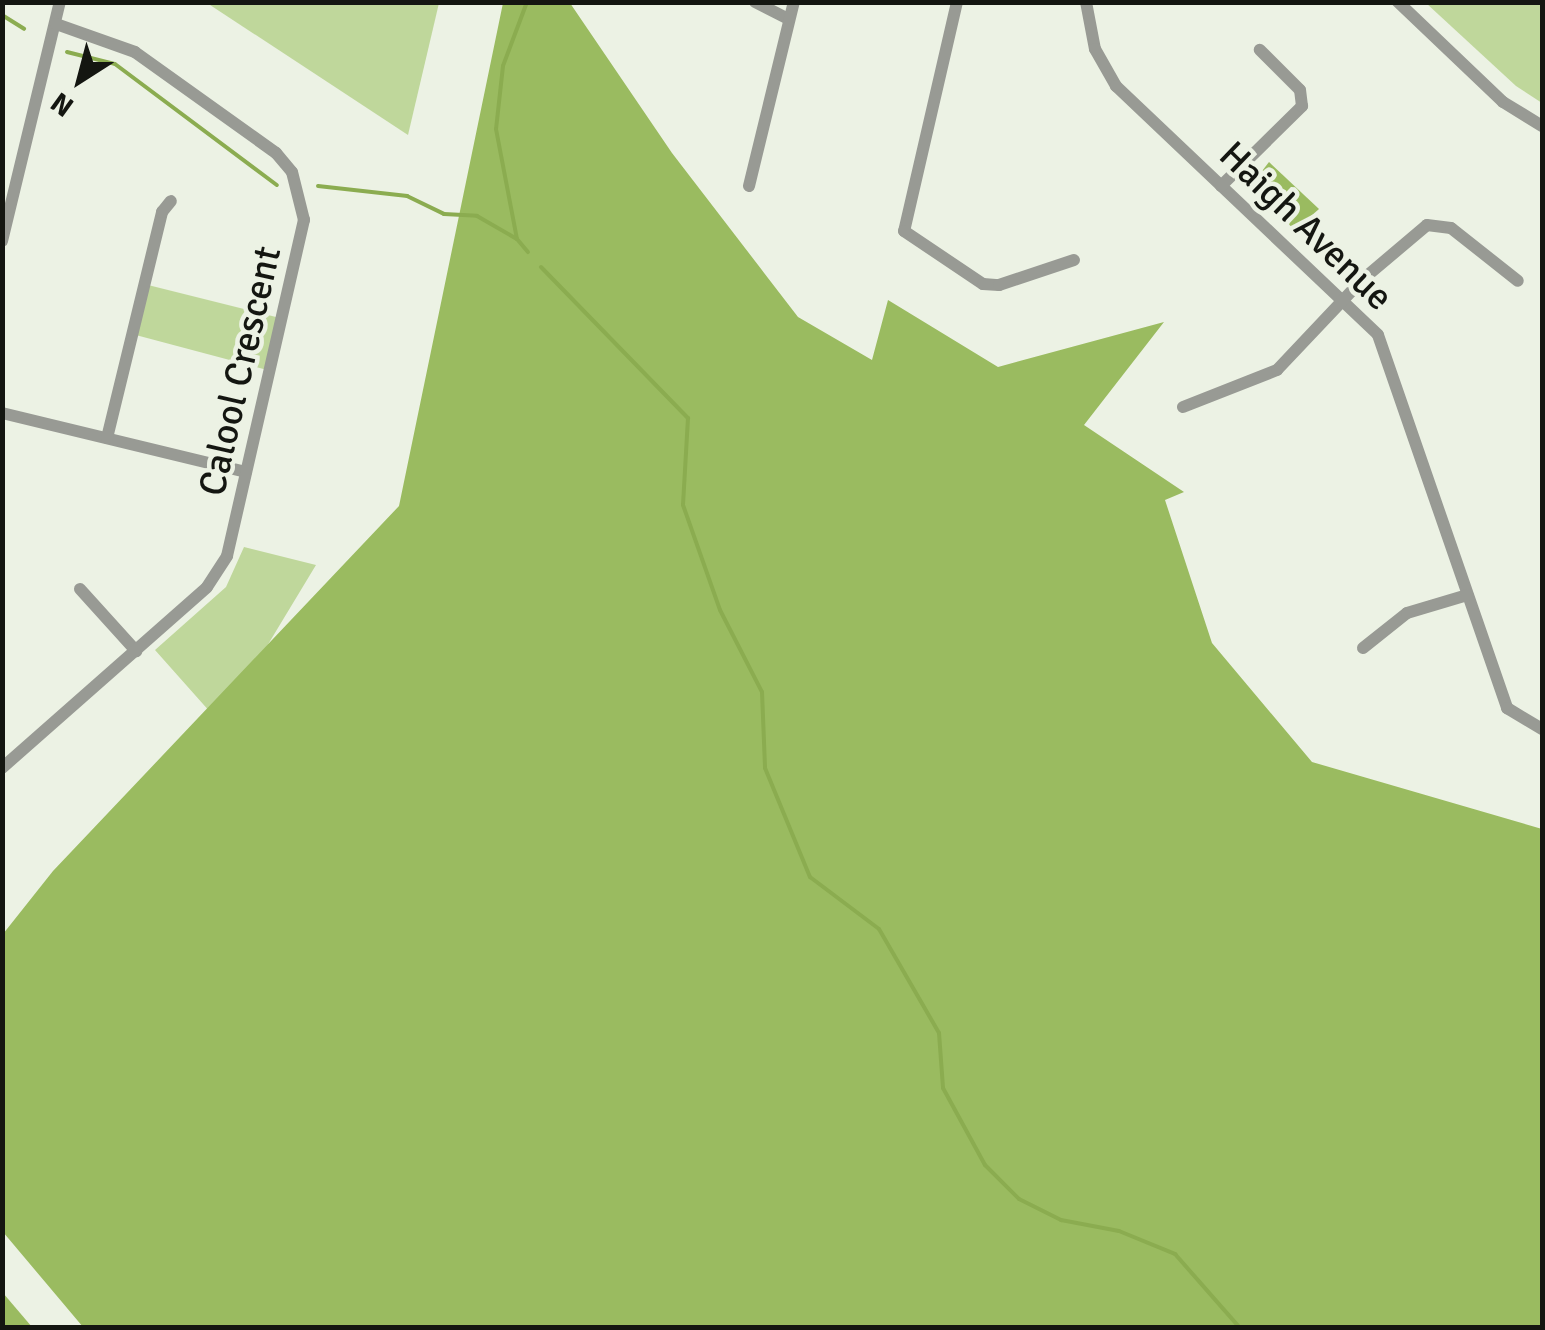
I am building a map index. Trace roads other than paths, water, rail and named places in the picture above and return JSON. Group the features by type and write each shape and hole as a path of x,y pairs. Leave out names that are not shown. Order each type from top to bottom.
{"street":[{"path":"2,241 60,2"},
{"path":"756,2 789,20"},
{"path":"749,186 794,2"},
{"path":"957,2 904,231 983,284 1074,260"},
{"name":"Haigh Avenue","path":"1086,2 1105,72 1386,348 1507,708 1542,729"},
{"path":"1398,2 1504,102 1542,126"},
{"name":"Calool Crescent","path":"2,768 207,588 227,556 301,244 301,196 292,172 276,153 135,52 56,24"},
{"path":"1221,186 1302,106 1300,90 1260,50"},
{"path":"106,438 162,212 171,201"},
{"path":"1183,407 1277,370 1342,302 1427,226 1438,224 1518,282"},
{"path":"2,413 246,472"},
{"path":"80,589 136,650"},
{"path":"1363,648 1407,613 1467,595"}],"waterway":[{"path":"527,2 503,66 496,129 517,239 528,252"},
{"path":"2,15 24,29"},
{"path":"67,52 115,64 277,185"},
{"path":"318,186 407,196 444,214 477,216 517,239"},
{"path":"541,267 688,418 683,505 720,610 762,692 765,768 810,877 879,929 939,1033 943,1088 985,1165 1019,1199 1061,1220 1119,1231 1175,1254 1240,1328"}]}
